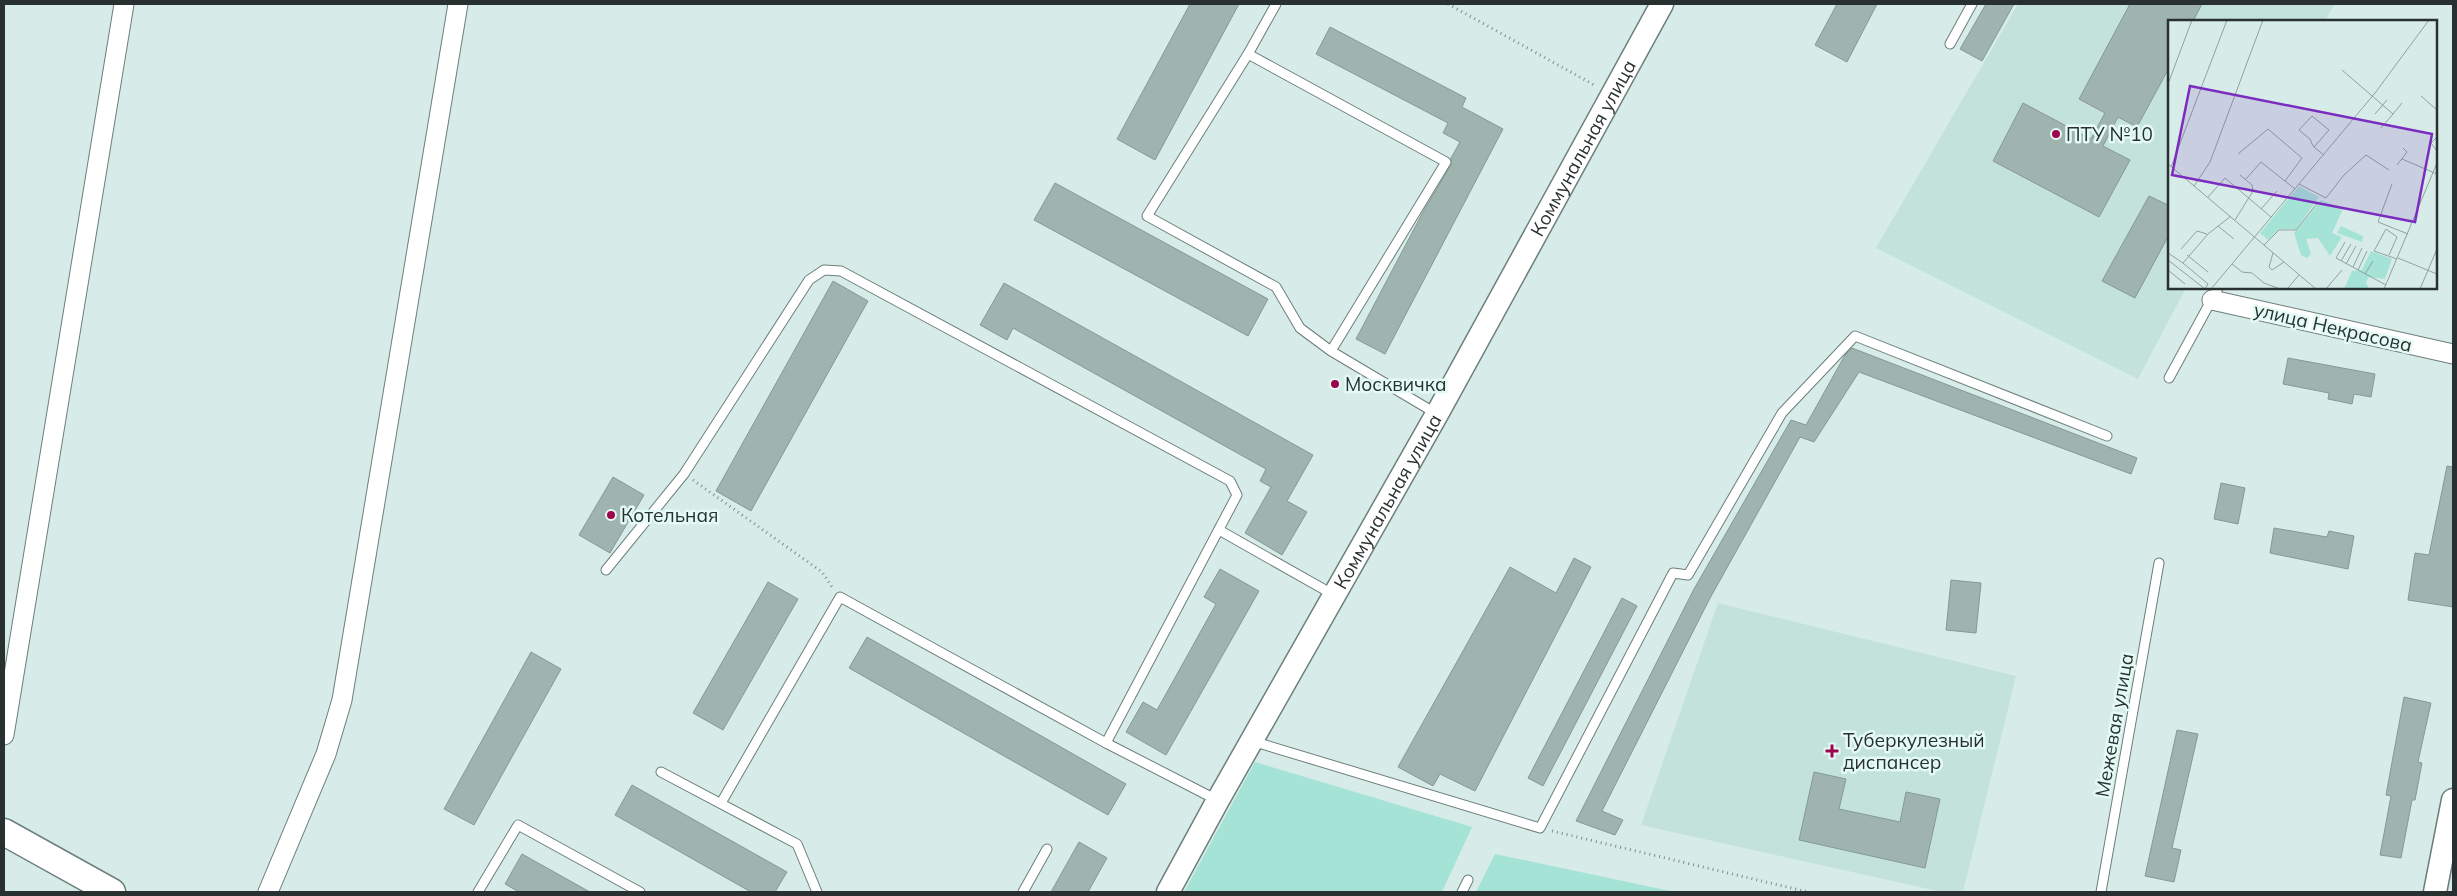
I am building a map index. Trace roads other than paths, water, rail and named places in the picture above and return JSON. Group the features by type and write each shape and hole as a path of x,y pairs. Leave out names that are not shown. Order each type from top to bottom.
{"main road":[{"path":"4,832 112,892"}],"street":[{"path":"4,735 124,4"},
{"path":"268,892 326,754 342,700 458,4"},
{"name":"Коммунальная улица","path":"1168,892 1251,741 1437,414 1662,4"},
{"name":"улица Некрасова","path":"2215,294 2453,354"},
{"path":"2435,892 2453,800"}],"lane":[{"path":"1276,4 1248,54 1148,216 1276,287 1300,328 1331,351 1437,414"},
{"path":"1950,44 1972,4"},
{"path":"1248,54 1446,162 1331,351"},
{"path":"606,570 684,474 809,280 824,270 841,272 1230,481 1237,495 1106,743"},
{"path":"2169,378 2215,294"},
{"path":"1251,741 1540,828 1673,572 1688,574 1782,413 1855,336 2107,436"},
{"path":"1219,530 1334,595"},
{"name":"Межевая улица","path":"2101,892 2159,563"},
{"path":"721,803 840,597 1106,743 1218,800"},
{"path":"661,772 797,844 817,892"},
{"path":"478,892 518,825 640,892"},
{"path":"1023,892 1047,849"},
{"path":"1462,892 1468,880"}],"place":[{"name":"ПТУ №10","path":"2056,134"},
{"name":"Москвичка","path":"1335,384"},
{"name":"Котельная","path":"611,515"},
{"name":"Туберкулезный диспансер","path":"1832,751"}]}
